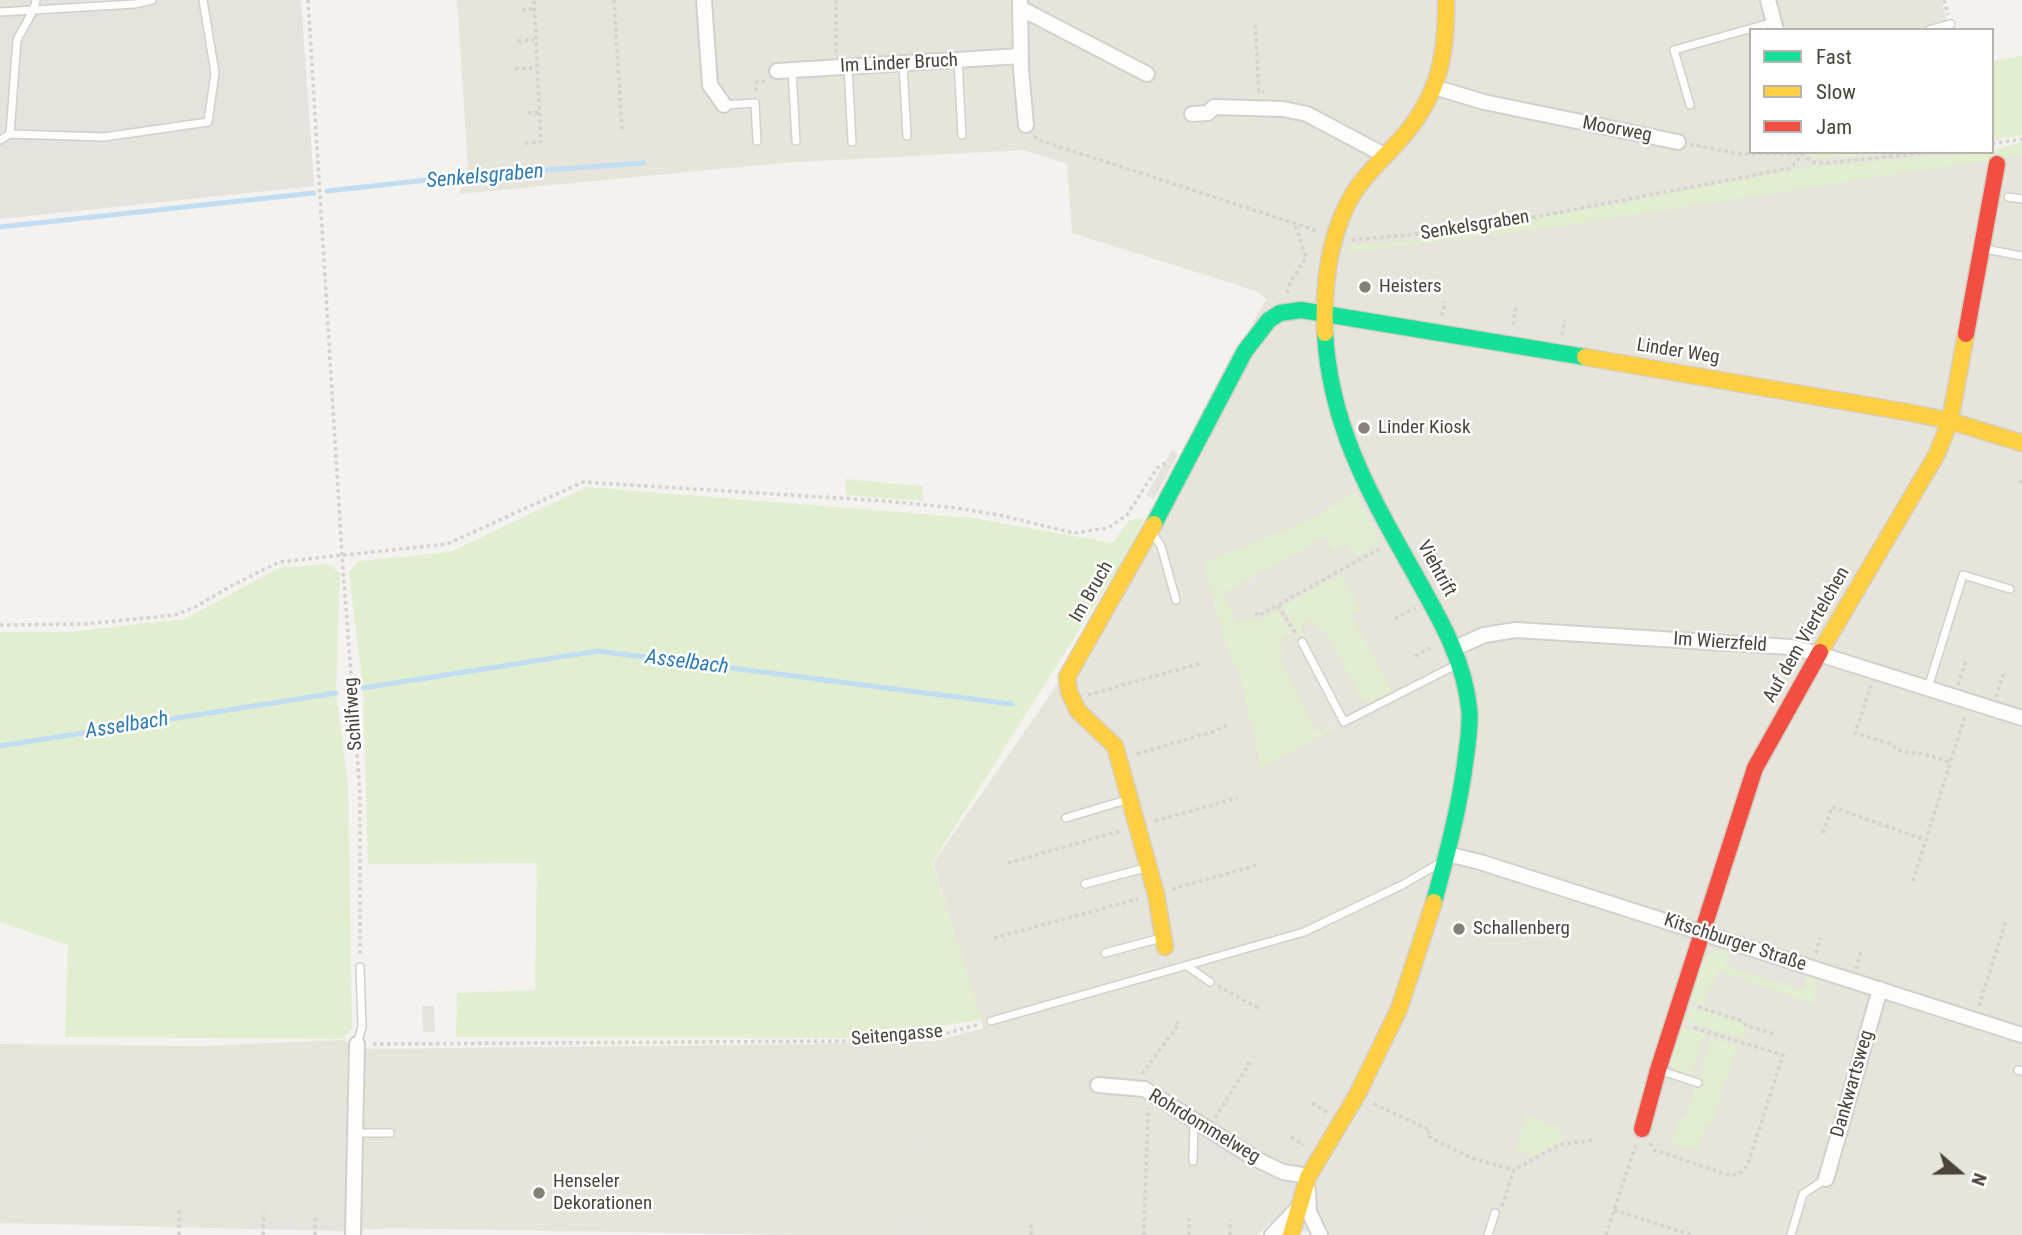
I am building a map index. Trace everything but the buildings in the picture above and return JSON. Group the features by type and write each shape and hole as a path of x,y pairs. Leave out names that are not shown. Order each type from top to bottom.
{"street":[{"path":"704,0 710,85 724,105"},
{"name":"Viehtrift","path":"1291,1235 1310,1173 1356,1096 1396,1018 1423,941 1461,797 1470,723 1465,681 1440,619 1364,483 1349,450 1339,419 1330,373 1325,315 1326,281 1335,236 1348,203 1362,182 1418,118 1441,72 1447,37 1446,0"},
{"path":"1768,0 1775,26"},
{"path":"1026,125 1020,4 1147,74"},
{"name":"Im Linder Bruch","path":"777,71 1021,56"},
{"name":"Moorweg","path":"1434,87 1484,102 1678,142"},
{"path":"1192,114 1208,113 1214,107 1265,108 1307,114 1386,156"},
{"name":"Auf dem Viertelchen","path":"1642,1129 1673,1021 1755,768 1937,454 1950,421 1997,164"},
{"name":"Im Bruch","path":"1073,707 1068,695 1067,677 1151,531 1239,362 1269,320 1280,313 1291,310 1325,315"},
{"name":"Linder Weg","path":"1325,315 1764,386 1950,421 2022,443"},
{"name":"Im Wierzfeld","path":"1456,656 1484,635 1516,630 1791,647 1992,708 2021,714"},
{"path":"1073,707 1107,734 1115,746 1156,894 1164,942"},
{"name":"Kitschburger Straße","path":"1447,856 1701,932 2022,1035"},
{"name":"Dankwartsweg","path":"1826,1179 1880,989"},
{"path":"353,1235 357,1044"},
{"name":"Rohrdommelweg","path":"1098,1085 1144,1089 1265,1163 1283,1172 1310,1173"},
{"name":"Viehtrift","path":"1310,1173 1307,1195 1309,1212 1320,1235"},
{"name":"Viehtrift","path":"1272,1235 1297,1209"}],"lane":[{"path":"10,134 17,40 36,0"},
{"path":"0,12 135,4 152,0"},
{"path":"0,139 10,134 104,137 208,122 215,74 203,0"},
{"path":"1936,28 1951,24"},
{"path":"1690,105 1674,50 1749,32"},
{"path":"958,60 962,135"},
{"path":"903,63 908,136"},
{"path":"842,67 852,142"},
{"path":"792,70 796,141"},
{"path":"724,105 755,103 757,141"},
{"path":"2008,197 2022,199"},
{"path":"1982,248 2022,256"},
{"path":"1151,531 1161,546 1176,600"},
{"path":"1928,688 1963,575 2010,589"},
{"path":"1302,642 1344,722 1456,656"},
{"path":"1066,818 1129,799"},
{"path":"990,1021 1304,932 1402,885 1447,856"},
{"path":"1084,884 1148,867"},
{"path":"1105,953 1164,942"},
{"path":"1187,966 1210,982"},
{"path":"357,1044 362,1027 360,967"},
{"path":"1658,1070 1698,1083"},
{"path":"1193,1161 1194,1121"},
{"path":"355,1133 390,1133"},
{"path":"1791,1235 1803,1194 1826,1179"},
{"path":"1489,1235 1495,1213"}],"path":[{"name":"Schilfweg","path":"308,0 342,555 360,794 360,967"},
{"path":"525,143 541,142 534,0"},
{"path":"614,0 622,132"},
{"path":"836,0 842,67"},
{"path":"522,10 533,9"},
{"path":"1255,25 1259,91 1266,92 1265,108"},
{"path":"518,41 535,40"},
{"path":"515,69 536,68"},
{"path":"755,103 757,82 777,80 777,71"},
{"path":"528,113 540,112"},
{"name":"Senkelsgraben","path":"1026,125 1039,140 1348,240 1371,240 1498,224 1791,168 1801,154"},
{"path":"1994,144 2022,139"},
{"name":"Moorweg","path":"1678,142 1749,154"},
{"path":"1803,154 1813,162 1826,163 1914,154"},
{"path":"1286,299 1290,283 1306,257 1295,224"},
{"path":"0,625 85,624 175,615 279,562 447,544 583,482 956,508 1074,533 1108,528 1127,515 1157,468 1173,458 1186,461"},
{"path":"2020,483 2022,476"},
{"path":"1256,612 1258,616 1322,578 1396,540"},
{"path":"1277,606 1302,642"},
{"path":"1954,696 1966,660"},
{"path":"1073,707 1081,697 1201,663"},
{"path":"1875,671 1855,733 1891,744 1897,750 1916,752 1950,762"},
{"path":"1992,708 2004,672"},
{"path":"1913,881 1969,701"},
{"path":"1119,760 1215,732 1228,725"},
{"path":"1008,863 1237,798"},
{"path":"1823,833 1832,807 1926,840"},
{"path":"994,938 1258,865"},
{"path":"1974,1020 2006,921"},
{"path":"1210,982 1258,1008"},
{"path":"1680,1001 1774,1034"},
{"name":"Seitengasse","path":"357,1044 851,1041 937,1036 990,1021"},
{"path":"1642,1129 1654,1150 1732,1176 1742,1172 1748,1164 1783,1055 1673,1021"},
{"path":"1136,1089 1153,1056 1179,1024 1176,1022"},
{"path":"1208,1129 1224,1098 1249,1064 1246,1062"},
{"path":"1356,1096 1430,1130 1427,1136 1471,1158 1514,1170"},
{"path":"1144,1235 1147,1110"},
{"path":"1140,1121 1147,1121"},
{"path":"1606,1235 1642,1129"},
{"path":"1495,1213 1500,1212 1514,1170 1559,1145 1592,1140"},
{"path":"1140,1166 1146,1166"},
{"path":"179,1209 179,1235"},
{"path":"1614,1210 1692,1235"},
{"path":"1137,1212 1144,1212"},
{"path":"263,1235 264,1213"},
{"path":"315,1214 315,1235"},
{"path":"1189,1218 1189,1235"},
{"path":"1230,1220 1230,1235"},
{"path":"1031,1221 1031,1235"}],"shaded area":[{"path":"0,0 301,0 314,186 0,219"},
{"path":"457,0 1941,0 1952,28 1749,28 1749,154 1980,154 1982,161 2022,155 2022,1235 1323,1235 1269,1223 1257,1235 791,1235 392,1228 340,1231 0,1223 0,1044 204,1046 342,1040 366,1049 810,1044 936,1041 983,1028 933,863 1050,695 1266,299 1256,291 1072,233 1067,164 1024,150 781,163 459,194 468,167"},
{"path":"1221,87 1242,88 1241,103 1221,102"},
{"path":"1493,314 1511,317 1509,331 1491,328"},
{"path":"1517,318 1561,326 1559,339 1514,332"},
{"path":"1652,342 1685,348 1683,361 1650,355"},
{"path":"1871,417 1912,425 1910,436 1869,429"},
{"path":"1172,450 1178,454 1154,499 1146,495"},
{"path":"1731,953 1806,977 1802,989 1727,966"},
{"path":"422,1006 434,1006 435,1032 423,1032"},
{"path":"1664,1077 1676,1081 1668,1109 1655,1105"},
{"path":"913,1134 926,1134 926,1155 913,1154"},
{"path":"1201,1134 1210,1139 1209,1177 1199,1172"},
{"path":"1218,1141 1241,1155 1235,1166 1212,1152"},
{"path":"1475,1206 1488,1210 1484,1222 1479,1235 1465,1235"},
{"path":"1502,1214 1515,1218 1509,1235 1495,1235"},
{"path":"247,1215 337,1217 336,1230 247,1229"},
{"path":"900,1221 929,1222 929,1235 900,1234"}],"green space":[{"path":"2022,56 2022,135 1994,141 1994,61"},
{"path":"2022,142 2022,155 1562,226 1353,252 1348,255 1349,245 1446,236 1807,167 1994,154 1994,149"},
{"path":"1810,154 1887,154 1817,159"},
{"path":"845,479 922,486 923,501 846,495"},
{"path":"587,487 974,518 1113,543 1129,520 1145,518 1117,570 932,863 982,1020 851,1038 456,1037 457,993 535,990 537,863 368,864 363,688 349,572 359,561 450,552"},
{"path":"1355,491 1380,542 1356,556 1346,543 1333,551 1325,537 1222,594 1238,623 1252,616 1256,622 1277,610 1299,643 1287,635 1280,643 1283,649 1287,650 1278,655 1317,732 1332,725 1334,729 1261,768 1241,681 1223,637 1204,563 1311,519"},
{"path":"328,564 340,573 336,693 348,783 352,1029 342,1039 65,1037 68,945 0,922 0,632 67,632 185,619 279,568"},
{"path":"1341,574 1361,609 1351,615 1392,691 1368,703 1361,697 1325,630 1319,632 1313,622 1307,621 1300,628 1306,639 1303,641 1282,607"},
{"path":"1718,950 1729,953 1726,966 1802,990 1807,976 1818,980 1813,1004 1718,971 1704,1005 1689,1000 1702,957"},
{"path":"1691,1006 1739,1021 1747,1028 1744,1039 1682,1020 1684,1016 1688,1017"},
{"path":"1680,1026 1705,1034 1691,1075 1674,1070 1669,1062"},
{"path":"1711,1038 1737,1045 1712,1126 1706,1124 1697,1151 1671,1144 1679,1120 1686,1116"},
{"path":"1526,1115 1560,1127 1562,1142 1531,1158 1524,1150 1515,1152"}],"waterway":[{"name":"Senkelsgraben","path":"327,191 463,176 644,163"},
{"name":"Senkelsgraben","path":"0,227 314,193"},
{"name":"Asselbach","path":"363,688 598,651 1012,704"},
{"name":"Asselbach","path":"0,746 336,693"}],"traffic: fast":[{"path":"1154,524 1245,351 1269,320 1280,313 1301,310 1585,357"},
{"path":"1325,333 1335,398 1354,457 1381,514 1448,637 1466,690 1470,720 1463,775 1453,830 1434,902"}],"traffic: slow":[{"path":"1325,333 1326,279 1338,227 1358,187 1423,110 1442,59 1446,0"},
{"path":"1820,652 1937,454 1950,421 1966,334"},
{"path":"1585,357 1912,413 1950,421 2022,443"},
{"path":"1154,524 1067,677 1069,692 1078,711 1115,746 1156,894 1165,947"},
{"path":"1291,1235 1308,1177 1357,1095 1399,1009 1434,902"}],"traffic: jam":[{"path":"1966,334 1997,164"},
{"path":"1642,1129 1658,1070 1755,768 1820,652"}],"place":[{"name":"Heisters","path":"1365,287"},
{"name":"Linder Kiosk","path":"1364,428"},
{"name":"Schallenberg","path":"1459,929"},
{"name":"Henseler Dekorationen","path":"539,1193"}]}
